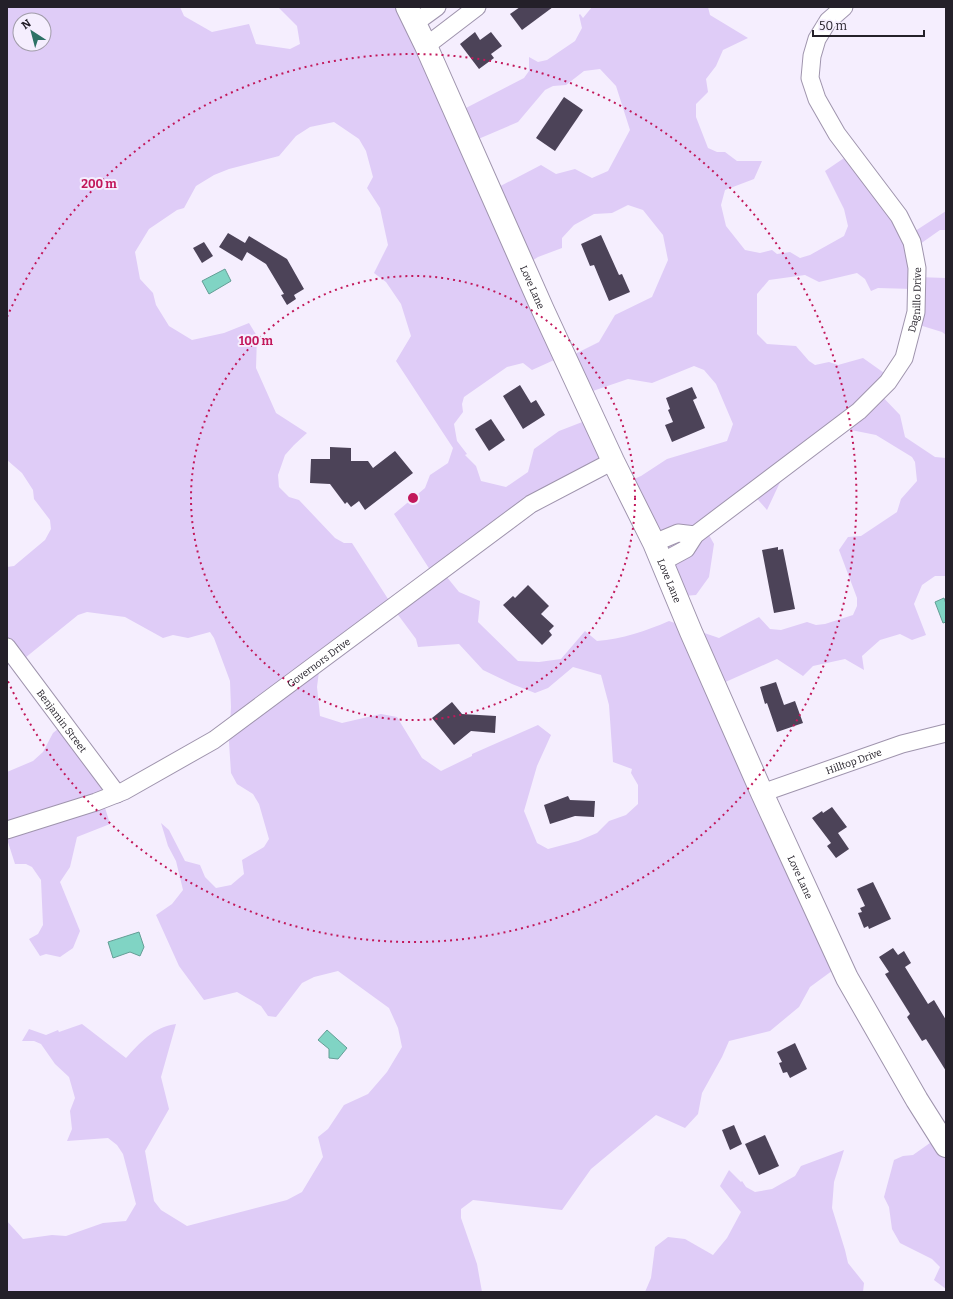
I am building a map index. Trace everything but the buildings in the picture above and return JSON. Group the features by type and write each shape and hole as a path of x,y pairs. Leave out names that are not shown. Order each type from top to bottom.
{"street":[{"path":"411,15 437,7"},
{"path":"426,46 477,7"},
{"name":"Dagnillo Drive","path":"658,552 678,533 695,535 859,411 888,382 904,358 916,312 917,268 912,242 899,216 837,134 817,99 810,78 812,56 817,39 828,21 844,7"},
{"name":"Love Lane","path":"411,15 543,310 613,461 658,552 691,632 762,793 847,978 917,1100 946,1146"},
{"name":"Governors Drive","path":"7,830 118,794 214,740 531,504 613,461"},
{"name":"Benjamin Street","path":"7,647 118,794"},
{"name":"Hilltop Drive","path":"762,793 902,744 946,733"}],"shaded area":[{"path":"7,7 180,7 184,16 212,32 249,24 256,44 290,49 300,44 297,26 278,7 406,7 464,109 524,78 529,71 529,57 538,62 547,60 575,41 582,28 579,15 580,14 583,18 592,7 708,7 710,15 748,38 723,50 716,66 706,79 708,92 696,104 696,117 708,148 717,152 725,152 737,161 762,161 754,179 725,190 721,205 726,226 745,250 760,253 772,250 777,254 790,252 800,258 810,255 844,236 848,226 844,209 825,171 850,154 909,235 946,211 946,230 940,230 913,249 917,277 946,278 946,335 942,332 916,324 913,289 878,288 871,291 865,279 857,273 819,282 805,275 769,280 757,294 757,334 767,344 796,346 809,361 815,365 829,362 838,365 863,358 887,375 877,391 900,415 905,437 935,457 946,458 946,576 935,576 922,585 914,604 926,635 912,640 900,634 880,640 862,656 864,670 845,659 813,666 803,676 777,659 721,684 840,965 810,987 799,1007 770,1031 729,1041 702,1093 698,1114 685,1128 656,1115 591,1169 562,1210 473,1200 461,1209 461,1218 477,1264 482,1292 7,1292 7,1221 23,1239 52,1235 66,1236 103,1223 126,1221 136,1204 123,1154 117,1145 108,1138 67,1141 72,1129 70,1111 75,1098 69,1077 55,1064 41,1044 34,1041 22,1041 29,1029 46,1035 58,1030 59,1032 82,1024 126,1058 148,1036 160,1028 176,1024 161,1077 169,1109 145,1151 154,1201 161,1210 187,1226 287,1200 302,1192 323,1157 318,1137 328,1129 344,1105 368,1094 387,1072 402,1047 398,1028 389,1008 338,971 314,977 302,983 276,1017 268,1016 261,1006 237,992 204,1000 179,966 156,915 172,904 183,890 176,861 168,846 161,823 169,830 185,861 200,865 205,877 216,888 231,885 244,874 242,860 264,847 269,839 259,804 253,794 237,784 231,773 229,742 231,707 230,681 214,638 210,632 188,638 173,635 163,638 125,617 87,612 78,615 20,662 7,657 7,567 14,566 45,540 51,529 50,520 34,499 33,490 22,473 7,460","holes":["600,69 616,86 630,130 608,171 592,178 575,169 556,174 541,165 491,191 476,140 518,122 545,90 553,86 566,85 584,71","334,122 359,139 366,151 373,177 367,188 380,208 388,245 374,273 386,282 401,304 411,336 396,361 453,448 448,463 430,475 425,488 394,514 432,573 390,602 352,543 344,543 335,538 299,500 289,497 279,487 278,475 285,455 307,433 276,413 256,368 257,336 249,323 224,333 192,340 169,326 156,305 153,293 140,279 135,252 149,229 177,210 184,208 196,186 214,175 229,169 279,156 296,136 310,127","628,205 643,210 663,235 668,260 652,297 615,315 599,342 567,358 584,394 628,379 652,383 694,366 704,370 716,384 733,424 727,441 667,459 641,476 623,484 672,597 696,595 709,577 714,544 704,526 752,493 767,510 790,461 836,427 876,435 912,457 915,462 917,481 901,499 897,512 861,536 848,537 839,550 857,598 857,606 853,615 825,624 816,625 807,622 781,630 770,629 759,617 719,638 669,621 634,634 606,640 597,641 585,631 561,659 539,662 518,661 478,622 480,601 459,592 442,571 609,458 590,419 559,431 534,449 528,472 506,487 481,481 476,466 465,455 467,454 457,441 454,424 463,412 462,404 464,397 507,367 523,363 532,370 563,356 524,266 538,257 562,248 562,238 574,225 594,214 612,213","390,604 416,639 418,647 459,644 483,670 535,693 548,688 573,667 601,675 609,705 613,762 632,769 631,773 638,785 638,804 626,815 609,821 597,833 578,841 548,849 537,843 524,811 537,766 551,735 538,725 472,754 472,756 441,771 422,758 397,717 381,714 342,723 320,716 317,687 321,656"]},
{"path":"225,269 231,281 209,294 202,281"},
{"path":"944,598 946,604 946,622 943,623 935,602"},
{"path":"64,724 114,792 103,801 110,824 77,837 70,867 60,882 80,931 73,948 60,957 46,954 40,956 29,939 38,934 43,925 41,880 32,867 26,864 15,864 7,839 7,772 33,761 43,752 53,733"},
{"path":"139,932 144,947 140,956 130,952 113,958 108,942"},
{"path":"327,1030 347,1048 338,1059 329,1058 329,1049 318,1040"},
{"path":"937,1138 946,1149 946,1289 934,1280 940,1267 932,1259 900,1243 892,1229 889,1207 884,1197 894,1160 903,1156 913,1155"},
{"path":"844,1150 834,1182 832,1208 848,1263 864,1283 863,1292 645,1292 651,1278 655,1247 668,1237 685,1239 713,1255 727,1238 741,1212 720,1186 729,1170 741,1182 742,1181 746,1187 755,1192 772,1189 795,1176 801,1166"}]}
